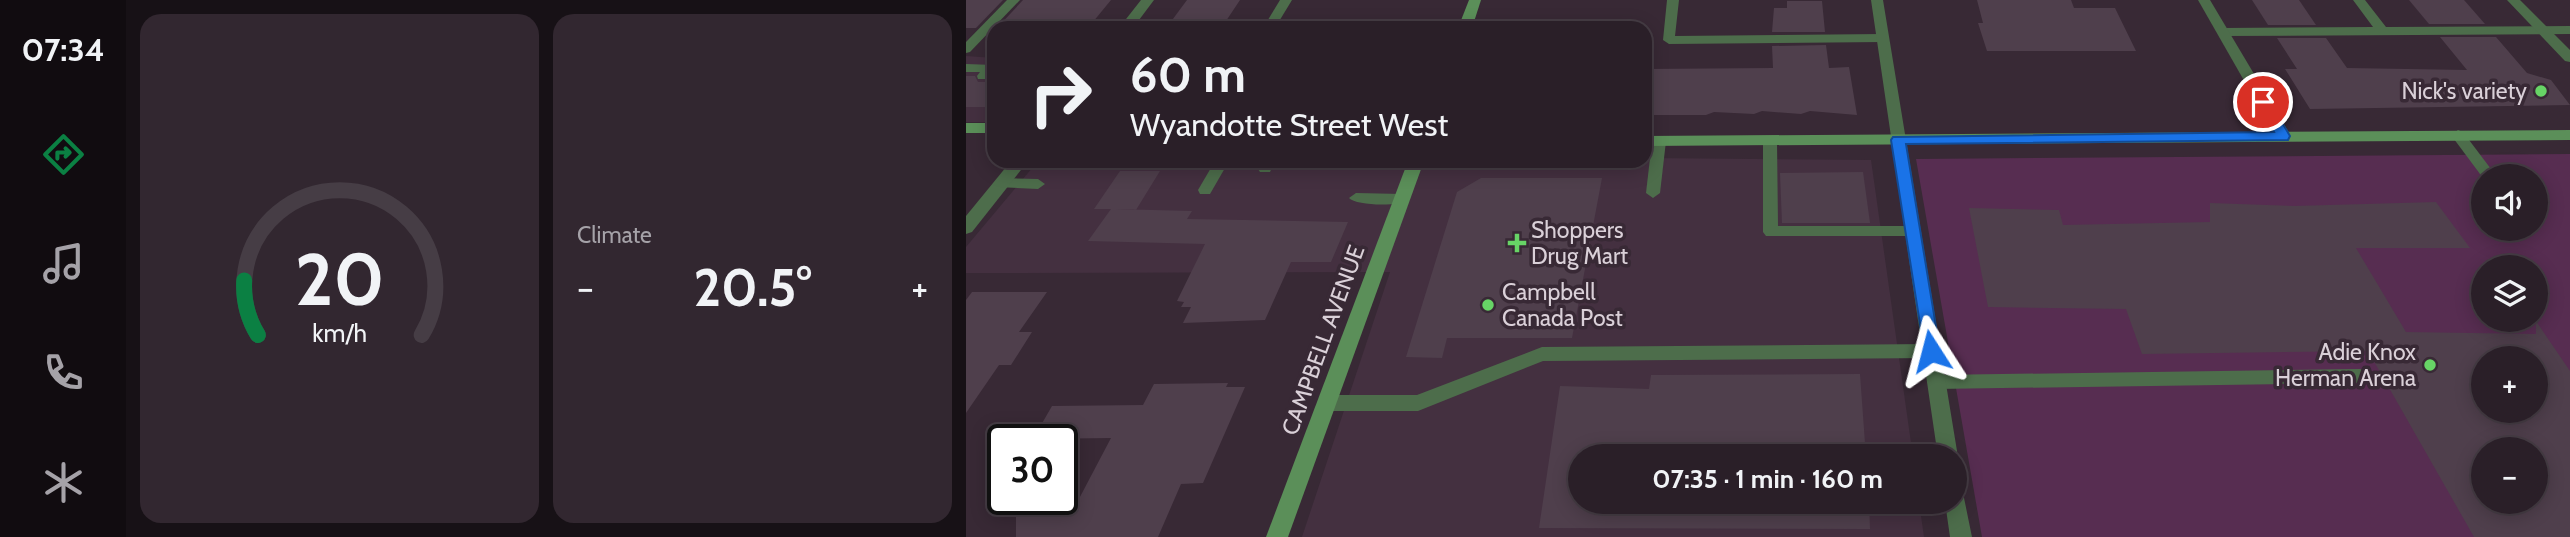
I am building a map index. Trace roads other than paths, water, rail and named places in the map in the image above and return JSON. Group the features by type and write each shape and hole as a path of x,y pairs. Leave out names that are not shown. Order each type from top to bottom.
{"main road":[{"path":"1468,21 1475,0"},
{"path":"966,128 987,128"},
{"path":"1652,141 2570,135"},
{"name":"CAMPBELL AVENUE","path":"1277,537 1413,168"}],"street":[{"path":"1132,21 1148,0"},
{"path":"1877,0 1946,444"},
{"path":"2204,0 2283,136"},
{"path":"2513,0 2570,58"},
{"path":"966,228 1014,168"},
{"path":"1957,514 1961,537"}],"lane":[{"path":"993,21 1014,0"},
{"path":"1273,21 1286,0"},
{"path":"1673,0 1669,40 1883,38"},
{"path":"2359,0 2383,32"},
{"path":"966,49 987,28"},
{"path":"2223,33 2570,30"},
{"path":"966,68 987,68"},
{"path":"984,76 987,73"},
{"path":"2458,135 2480,164"},
{"path":"1652,141 1653,193"},
{"path":"1770,141 1771,232 1913,232"},
{"path":"1205,190 1218,168"},
{"path":"1002,183 1038,184"},
{"path":"1356,198 1402,198"},
{"path":"1326,403 1418,404 1542,354 1931,351"},
{"path":"1936,382 2360,376"}],"place":[{"name":"Nick's variety","path":"2541,91"},
{"name":"Shoppers Drug Mart","path":"1517,243"},
{"name":"Campbell Canada Post","path":"1488,305"},
{"name":"Adie Knox Herman Arena","path":"2430,365"}]}
